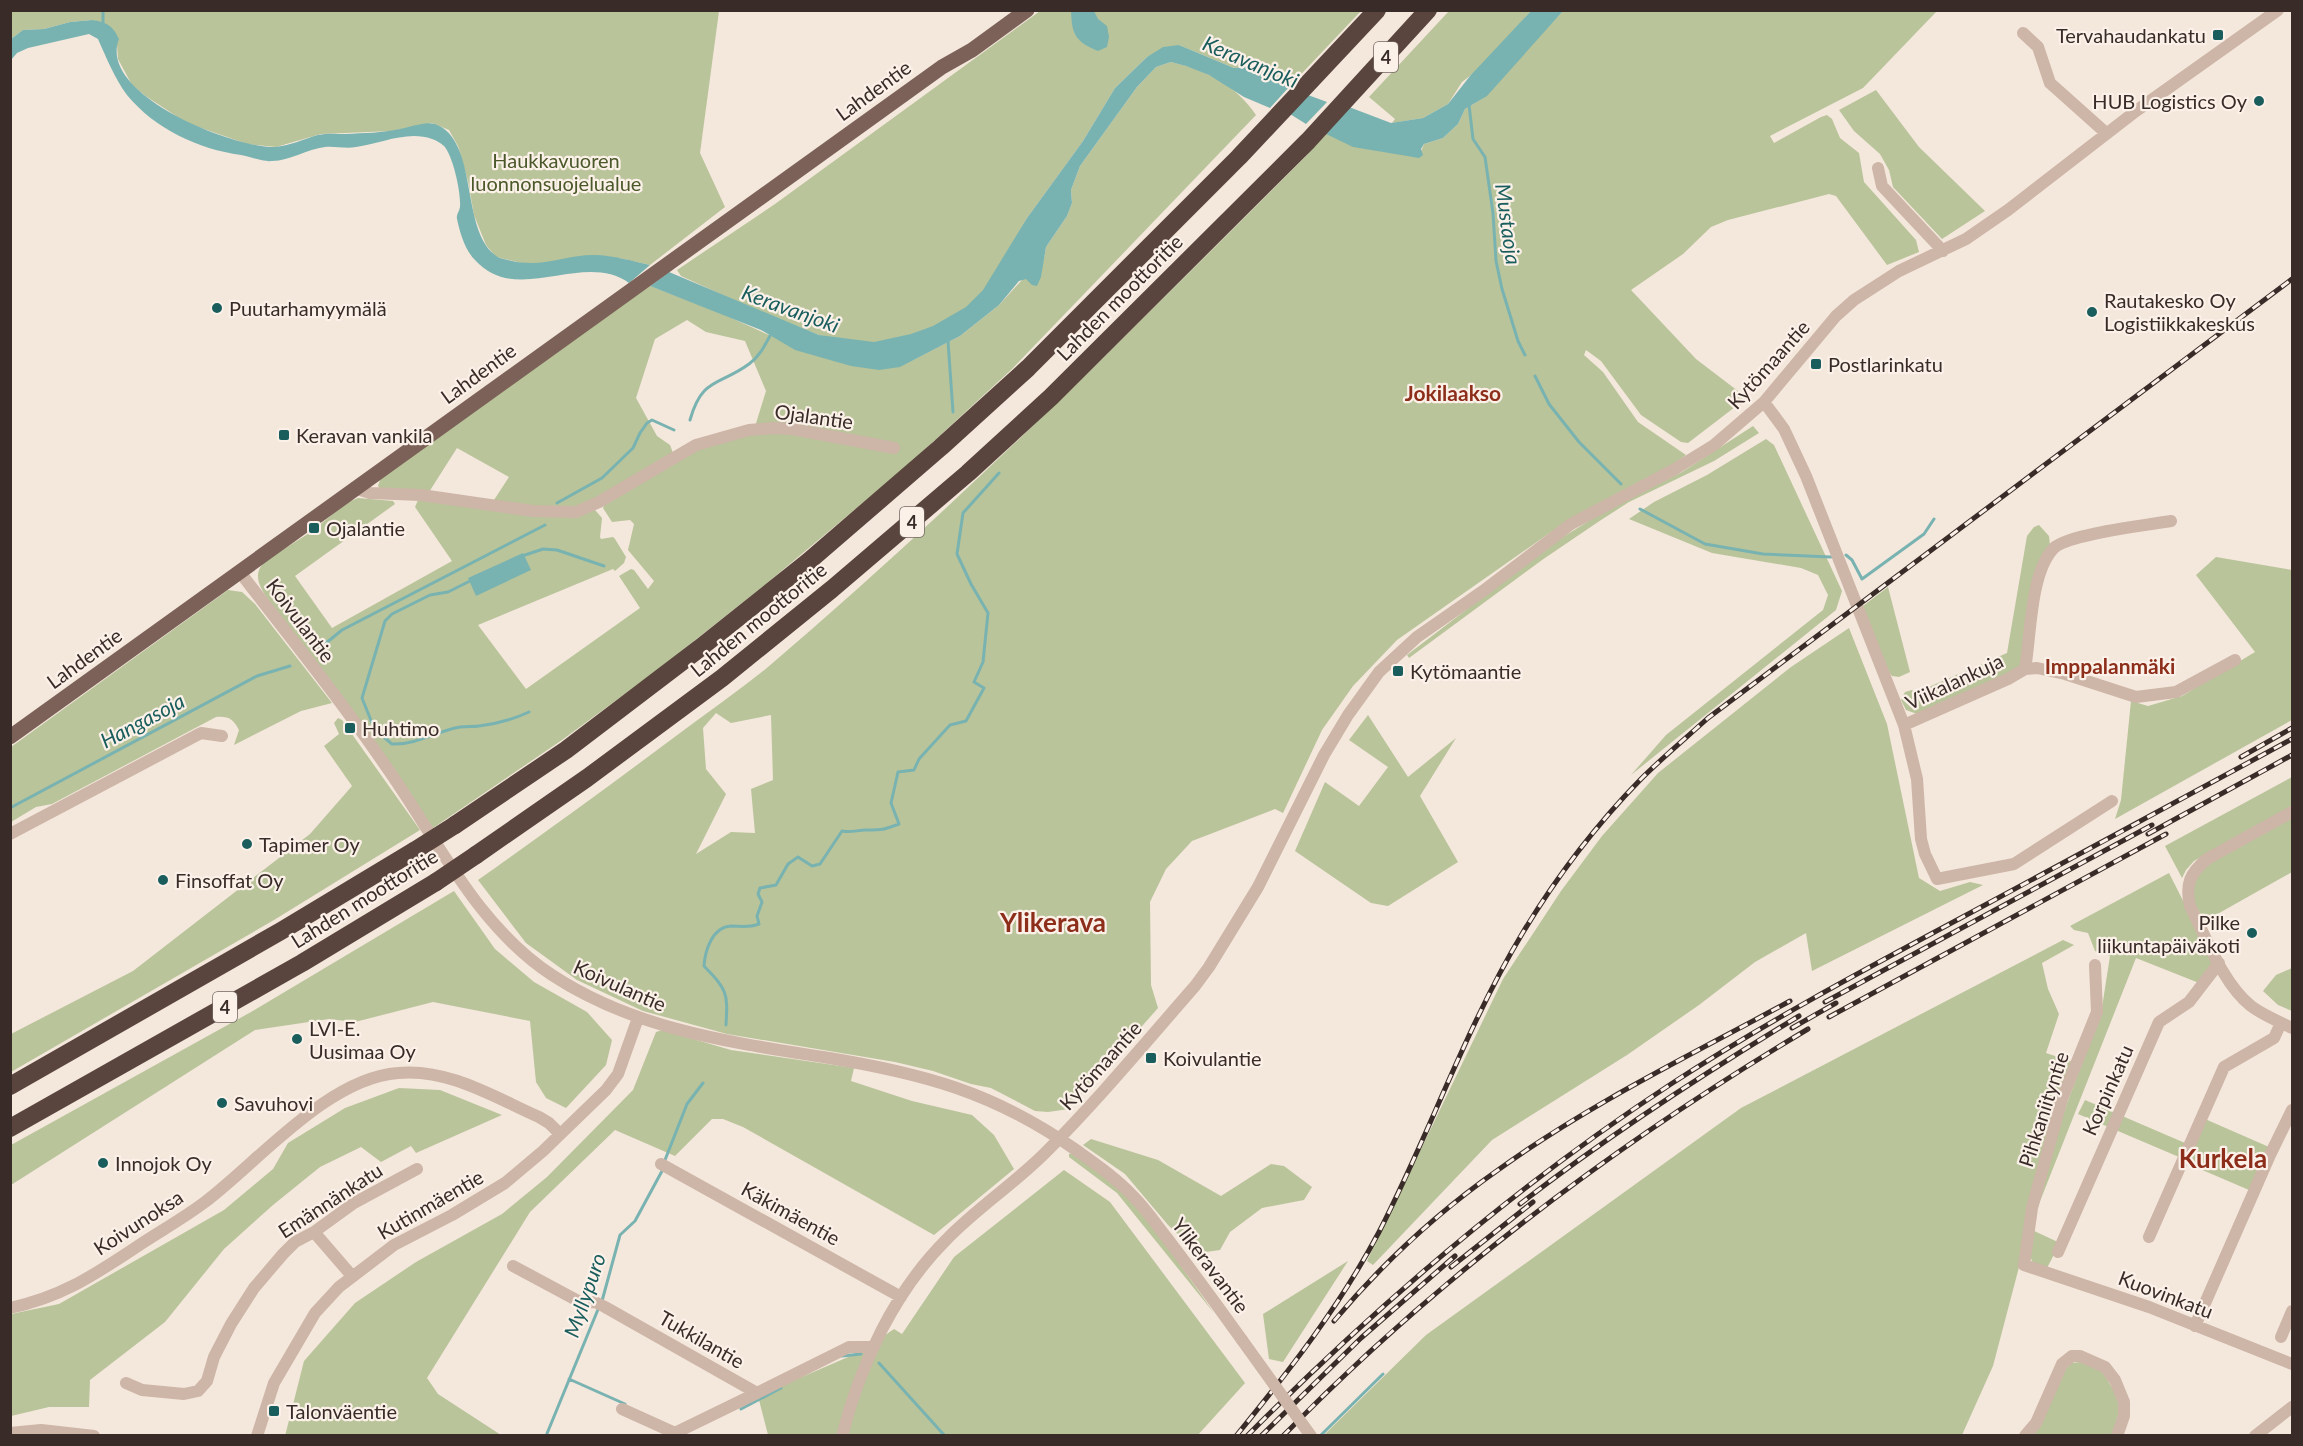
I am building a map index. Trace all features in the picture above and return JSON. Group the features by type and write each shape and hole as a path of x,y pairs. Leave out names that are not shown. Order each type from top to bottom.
{"highway":[{"name":"Lahden moottoritie","path":"10,1086 281,931 455,825 566,750 700,648 809,561 1028,368 1273,121 1377,10"},
{"name":"Lahden moottoritie","path":"10,1128 302,963 436,882 587,778 722,678 832,589 959,481 1051,397 1308,141 1428,10"}],"main road":[{"name":"Lahdentie","path":"942,67 967,43 1010,10"},
{"name":"Lahdentie","path":"10,736 942,67 972,50 1027,10"}],"street":[{"name":"Kytömaantie","path":"842,1436 856,1390 873,1347 901,1297 933,1253 948,1238 1060,1138 1148,1040 1209,967 1258,887 1324,755 1348,715 1379,672 1417,638 1571,524 1696,457 1723,438 1764,402 1836,316 1854,300 1899,272 1966,239 2008,210 2106,133 2278,10"},
{"path":"2023,33 2038,47 2050,83 2106,133"},
{"path":"1878,168 1882,186 1943,251"},
{"path":"1764,402 1784,429 1806,476 1904,725 1917,779 1920,839 1937,879 2014,864 2112,801"},
{"name":"Ojalantie","path":"354,488 370,493 421,495 533,511 576,512 599,502 696,445 749,430 792,429 894,448"},
{"name":"Viikalankuja","path":"1904,725 2008,679 2025,669 2039,574 2054,547 2068,540 2171,521"},
{"name":"Koivulantie","path":"239,571 387,767 466,888 509,941 549,974 576,990 638,1018 729,1042 867,1064 924,1077 970,1091 1029,1118 1060,1138"},
{"path":"2025,669 2037,668 2065,674 2136,697 2176,692 2235,660"},
{"path":"10,834 201,733 222,736"},
{"path":"2149,1237 2224,1067 2274,1038 2287,1025 2263,1014 2249,1004 2230,984 2190,906 2187,893 2189,878 2207,859 2292,812"},
{"name":"Korpinkatu","path":"2058,1252 2159,1022 2189,1002 2219,963"},
{"name":"Pihkaniityntie","path":"2024,1265 2032,1208 2062,1099 2097,1012 2095,965"},
{"name":"Kutinmäentie","path":"257,1436 274,1383 315,1313 352,1276 399,1242 452,1215 506,1183 560,1134 606,1090 618,1074 638,1018"},
{"name":"Koivunoksa","path":"10,1308 47,1298 83,1282 204,1202 336,1093 366,1079 398,1072 432,1074 455,1080 539,1117 560,1134"},
{"path":"2195,1326 2292,1110"},
{"name":"Ylikeravantie","path":"1060,1138 1109,1173 1136,1198 1311,1436"},
{"name":"Käkimäentie","path":"661,1164 901,1297"},
{"name":"Emännänkatu","path":"126,1383 142,1390 184,1394 198,1391 207,1381 214,1357 231,1324 254,1288 289,1248 314,1233 354,1203 417,1169"},
{"path":"314,1233 352,1276"},
{"name":"Kuovinkatu","path":"2024,1265 2149,1307 2292,1364"},
{"name":"Tukkilantie","path":"513,1266 582,1303 600,1304 758,1393 849,1347 873,1347"},
{"path":"2281,1337 2292,1311"},
{"path":"2025,1436 2036,1423 2062,1364 2072,1356 2080,1356 2105,1367 2115,1380 2124,1402 2124,1416 2117,1436"},
{"path":"622,1409 675,1433 758,1393"},
{"path":"2255,1436 2292,1407"},
{"path":"17,1433 41,1430 94,1436"}],"green space":[{"name":"Haukkavuoren luonnonsuojelualue","path":"11,10 719,11 700,153 725,207 650,265 619,258 526,264 496,257 486,245 474,215 468,181 458,146 449,130 432,123 392,131 321,134 276,147 247,144 187,123 132,85 118,59 117,45 92,20 70,22 44,29 23,30 11,39"},
{"path":"1040,11 1361,11 1289,87 1270,72 1254,66 1234,68 1179,45 1147,57 1115,88 1083,141 1027,218 975,308 887,350 819,335 681,276 677,270 775,204"},
{"path":"1449,11 1531,11 1479,69 1462,82 1448,104 1423,118 1392,123 1395,119 1369,97"},
{"path":"1563,11 1937,11 1863,88 1770,136 1774,143 1827,115 1832,119 1840,138 1859,153 1864,182 1916,240 1919,252 1887,265 1836,196 1829,194 1728,220 1711,227 1683,254 1631,290 1696,359 1751,401 1735,407 1688,443 1681,442 1641,415 1601,361 1586,350 1584,355 1603,372 1638,422 1686,455 1672,465 1571,518 1397,640 1353,686 1322,730 1283,813 1275,809 1192,841 1166,869 1150,902 1151,985 1158,1008 1069,1109 1035,1111 991,1088 933,1071 895,1062 727,1034 643,1011 577,980 526,943 478,880 747,683 838,606 1042,417 1306,156 1326,131 1380,151 1419,157 1424,144 1443,138 1458,124 1465,109 1480,100","holes":["716,713 731,723 771,715 773,780 751,789 755,833 731,832 696,854 726,794 706,769 703,728"]},
{"path":"1171,62 1196,69 1219,80 1239,95 1256,115 1012,369 908,465 761,588 656,671 562,740 433,828 388,762 265,595 258,577 262,564 311,532 346,503 358,498 393,501 395,504 295,576 332,628 452,561 415,507 418,500 566,516 595,510 602,518 601,539 613,537 615,539 626,557 624,563 615,571 613,569 478,625 526,689 640,608 619,576 631,569 634,570 648,589 654,581 628,550 634,524 630,520 612,522 603,508 606,501 695,451 714,443 753,433 766,391 745,341 706,332 687,320 655,339 636,398 657,436 670,445 673,453 597,499 575,509 525,507 494,500 509,477 457,448 429,492 381,490 378,486 381,477 632,296 634,297 650,286 718,312 771,336 788,337 827,350 838,358 866,364 911,361 960,336 999,305 1022,280 1028,265 1044,258 1046,247 1067,216 1072,203 1071,190 1080,166 1137,87 1156,67"},
{"path":"1876,90 1919,147 1985,211 1942,239 1893,187 1889,170 1880,154 1854,131 1839,110"},
{"path":"1753,426 1759,433 1714,461 1629,502 1542,560 1409,658 1407,655 1555,542 1608,509 1682,472"},
{"path":"1766,439 1774,445 1842,591 1836,610 1631,775 1666,735 1823,610 1828,595 1818,575 1801,568 1712,553 1629,519 1654,502 1707,475"},
{"path":"2039,525 2049,536 2050,545 2021,666 2010,674 1920,715 1906,710 1901,700 1905,692 1912,690 1915,693 2007,653 2027,536 2034,527"},
{"path":"2216,557 2292,570 2292,720 2115,819 2121,800 2131,701 2148,706 2182,696 2255,652 2196,575"},
{"path":"1888,587 1910,672 1899,677 1892,676 1885,667 1863,606"},
{"path":"228,590 242,592 255,604 332,703 301,711 234,745 239,730 237,726 227,718 216,717 52,804 36,807 11,822 11,747"},
{"path":"1849,628 1887,724 1919,878 1940,891 1970,882 1983,885 1812,971 1806,933 1755,962 1699,1005 1627,1055 1492,1140 1373,1265 1367,1261 1503,979 1561,891 1602,836 1658,773 1791,667"},
{"path":"1368,715 1408,777 1456,738 1420,796 1458,862 1388,906 1371,903 1295,851 1325,782 1359,806 1388,767 1349,740"},
{"path":"338,718 342,720 420,830 274,920 11,1072 11,1034 133,971 310,834 352,786 324,746 339,734 334,723"},
{"path":"2292,777 2292,806 2194,861 2182,878 2165,846"},
{"path":"2292,816 2292,872 2205,921 2192,896 2193,885 2199,870"},
{"path":"2169,873 2214,962 2199,983 2136,958 2033,1219 2034,1208 2067,1103 2101,1014 2110,956 2095,951 2088,933 2074,930 2070,926"},
{"path":"454,891 495,949 534,982 587,1012 612,1040 606,1065 566,1108 546,1098 536,1082 530,1021 433,1002 355,1022 329,1019 255,1030 11,1185 11,1145 251,1012"},
{"path":"2063,940 2074,945 2042,963 2048,989 2059,1014 2046,1053 2073,1062 1993,1366 1962,1435 1323,1436 1426,1335 1741,1108"},
{"path":"2292,968 2292,1011 2278,1005 2263,991 2276,975"},
{"path":"662,1030 731,1050 854,1068 851,1081 912,1101 972,1115 994,1135 1014,1169 934,1235 743,1127 723,1119 712,1119 675,1156 615,1130 530,1212 427,1378 438,1394 501,1435 285,1436 304,1361 355,1303 416,1262 502,1214 547,1177 633,1090 656,1032"},
{"path":"399,1088 440,1090 502,1115 416,1153 411,1146 381,1162 361,1147 320,1167 224,1249 165,1322 90,1380 89,1407 49,1407 11,1416 11,1314 59,1304 224,1210 273,1169 288,1143 345,1108"},
{"path":"2085,1100 2185,1143 2179,1157 2078,1114"},
{"path":"2205,1119 2269,1147 2249,1190 2186,1163"},
{"path":"1091,1139 1158,1160 1221,1196 1271,1164 1284,1166 1312,1187 1304,1200 1262,1208 1230,1232 1220,1250 1199,1253 1168,1225 1125,1174 1083,1145"},
{"path":"1073,1153 1117,1184 1143,1212 1214,1313 1117,1193 1069,1157 1069,1154"},
{"path":"1064,1170 1110,1202 1245,1383 1197,1436 768,1435 758,1396 862,1351 894,1329 902,1334 954,1257"},
{"path":"2032,1230 2060,1243 2047,1268 2033,1263 2029,1254"},
{"path":"1348,1261 1283,1362 1269,1359 1263,1314"},
{"path":"2080,1362 2099,1369 2115,1393 2120,1409 2112,1435 2032,1436 2065,1370 2071,1363"}],"water":[{"path":"1071,11 1094,11 1098,19 1107,26 1109,37 1107,47 1098,51 1084,44 1076,36 1072,26"},
{"path":"1531,11 1563,11 1487,96 1465,109 1458,124 1443,138 1424,144 1421,149 1423,155 1419,158 1353,147 1324,133 1349,107 1391,123 1423,118 1448,104 1470,76"},
{"path":"92,20 109,25 117,35 119,39 118,59 128,79 148,98 201,128 255,145 275,147 321,134 380,132 435,124 449,133 458,147 477,225 484,242 497,256 512,261 535,263 575,256 597,255 650,265 629,283 611,274 591,272 510,279 492,273 475,260 468,251 457,219 460,200 453,166 444,146 435,140 413,136 394,138 352,148 318,148 279,160 261,160 193,142 178,136 151,118 127,95 98,39 89,34 28,48 17,53 11,60 11,39 23,30 44,29 70,22"},
{"path":"1179,45 1234,68 1254,66 1270,72 1289,87 1270,108 1244,97 1209,75 1186,66 1171,62 1156,67 1137,87 1080,166 1071,190 1072,203 1067,216 1046,247 1041,277 1037,286 1032,285 1026,279 1019,281 999,305 960,336 900,367 879,370 851,366 795,350 761,330 650,286 669,272 819,335 874,342 911,334 933,326 966,307 983,290 1027,218 1083,141 1115,88 1147,57 1163,47"},
{"path":"1308,95 1327,102 1306,124 1290,114"},
{"path":"523,553 531,570 476,596 468,578"}],"waterway":[{"path":"103,10 103,24"},
{"name":"Mustaoja","path":"1469,105 1473,139 1485,157 1493,213 1496,261 1502,289 1518,341 1525,355"},
{"name":"Hangasoja","path":"690,420 700,396 706,389 753,361 771,334"},
{"name":"Myllypuro","path":"948,341 953,412"},
{"name":"Mustaoja","path":"1535,376 1549,404 1579,442 1621,484"},
{"name":"Hangasoja","path":"557,503 602,478 633,448 647,423 652,420 674,430"},
{"name":"Myllypuro","path":"726,1025 727,1005 724,992 704,966 708,947 714,935 724,927 759,924 757,916 762,902 758,894 760,888 776,885 788,864 798,857 812,866 820,864 842,831 880,830 899,824 891,803 898,772 914,770 919,759 950,725 966,721 984,688 974,682 983,662 988,613 957,554 963,513 999,473"},
{"path":"1640,509 1705,544 1763,554 1831,557"},
{"path":"1846,555 1852,560 1862,579 1924,534 1934,519"},
{"name":"Hangasoja","path":"320,648 342,630 545,525"},
{"path":"522,556 543,549 557,550 604,566"},
{"path":"372,723 362,698 385,621 392,614 430,595 448,592 470,581"},
{"name":"Hangasoja","path":"10,808 257,676 290,666"},
{"path":"380,734 392,744 401,744 460,727 498,723 529,712"},
{"name":"Myllypuro","path":"665,1160 687,1104 703,1083"},
{"name":"Myllypuro","path":"602,1301 620,1235 635,1221 662,1171"},
{"name":"Myllypuro","path":"546,1436 599,1307"},
{"path":"842,1356 861,1354"},
{"path":"879,1363 945,1436"},
{"path":"1320,1436 1383,1374"},
{"path":"569,1379 625,1404"},
{"path":"741,1409 781,1388"}],"railway":[{"path":"1236,1436 1313,1337 1348,1286 1379,1232 1483,1006 1522,934 1562,873 1624,797 1657,763 1708,718 2292,279"},
{"path":"2241,757 2292,728"},
{"path":"1247,1436 1346,1340 1450,1249 1558,1163 1671,1084 1826,991 2292,739"},
{"path":"2148,834 2292,755"},
{"path":"1825,1002 2152,825"},
{"path":"1829,1017 2166,834"},
{"path":"1334,1321 1411,1240 1454,1203 1498,1170 1604,1102 1790,1001"},
{"path":"1792,1028 1836,1003"},
{"path":"1520,1204 1657,1106 1799,1016"},
{"path":"1283,1436 1404,1321 1532,1215 1667,1118 1808,1029"},
{"path":"1451,1267 1533,1202"},
{"path":"1261,1436 1361,1338 1455,1256"}],"place":[{"name":"Tervahaudankatu","path":"2218,35"},
{"name":"HUB Logistics Oy","path":"2259,101"},
{"name":"Puutarhamyymälä","path":"217,308"},
{"name":"Rautakesko Oy Logistiikkakeskus","path":"2092,312"},
{"name":"Postlarinkatu","path":"1816,364"},
{"name":"Keravan vankila","path":"284,435"},
{"name":"Ojalantie","path":"314,528"},
{"name":"Kytömaantie","path":"1398,671"},
{"name":"Huhtimo","path":"350,728"},
{"name":"Tapimer Oy","path":"247,844"},
{"name":"Finsoffat Oy","path":"163,880"},
{"name":"Pilke liikuntapäiväkoti","path":"2252,933"},
{"name":"LVI-E. Uusimaa Oy","path":"297,1039"},
{"name":"Koivulantie","path":"1151,1058"},
{"name":"Savuhovi","path":"222,1103"},
{"name":"Innojok Oy","path":"103,1163"},
{"name":"Talonväentie","path":"274,1411"}],"district":[{"name":"Jokilaakso","path":"1453,392"},
{"name":"Imppalanmäki","path":"2110,665"},
{"name":"Ylikerava","path":"1053,922"},
{"name":"Kurkela","path":"2223,1158"}],"water label":[{"name":"Keravanjoki","path":"1251,61"},
{"name":"Keravanjoki","path":"791,308"}]}
